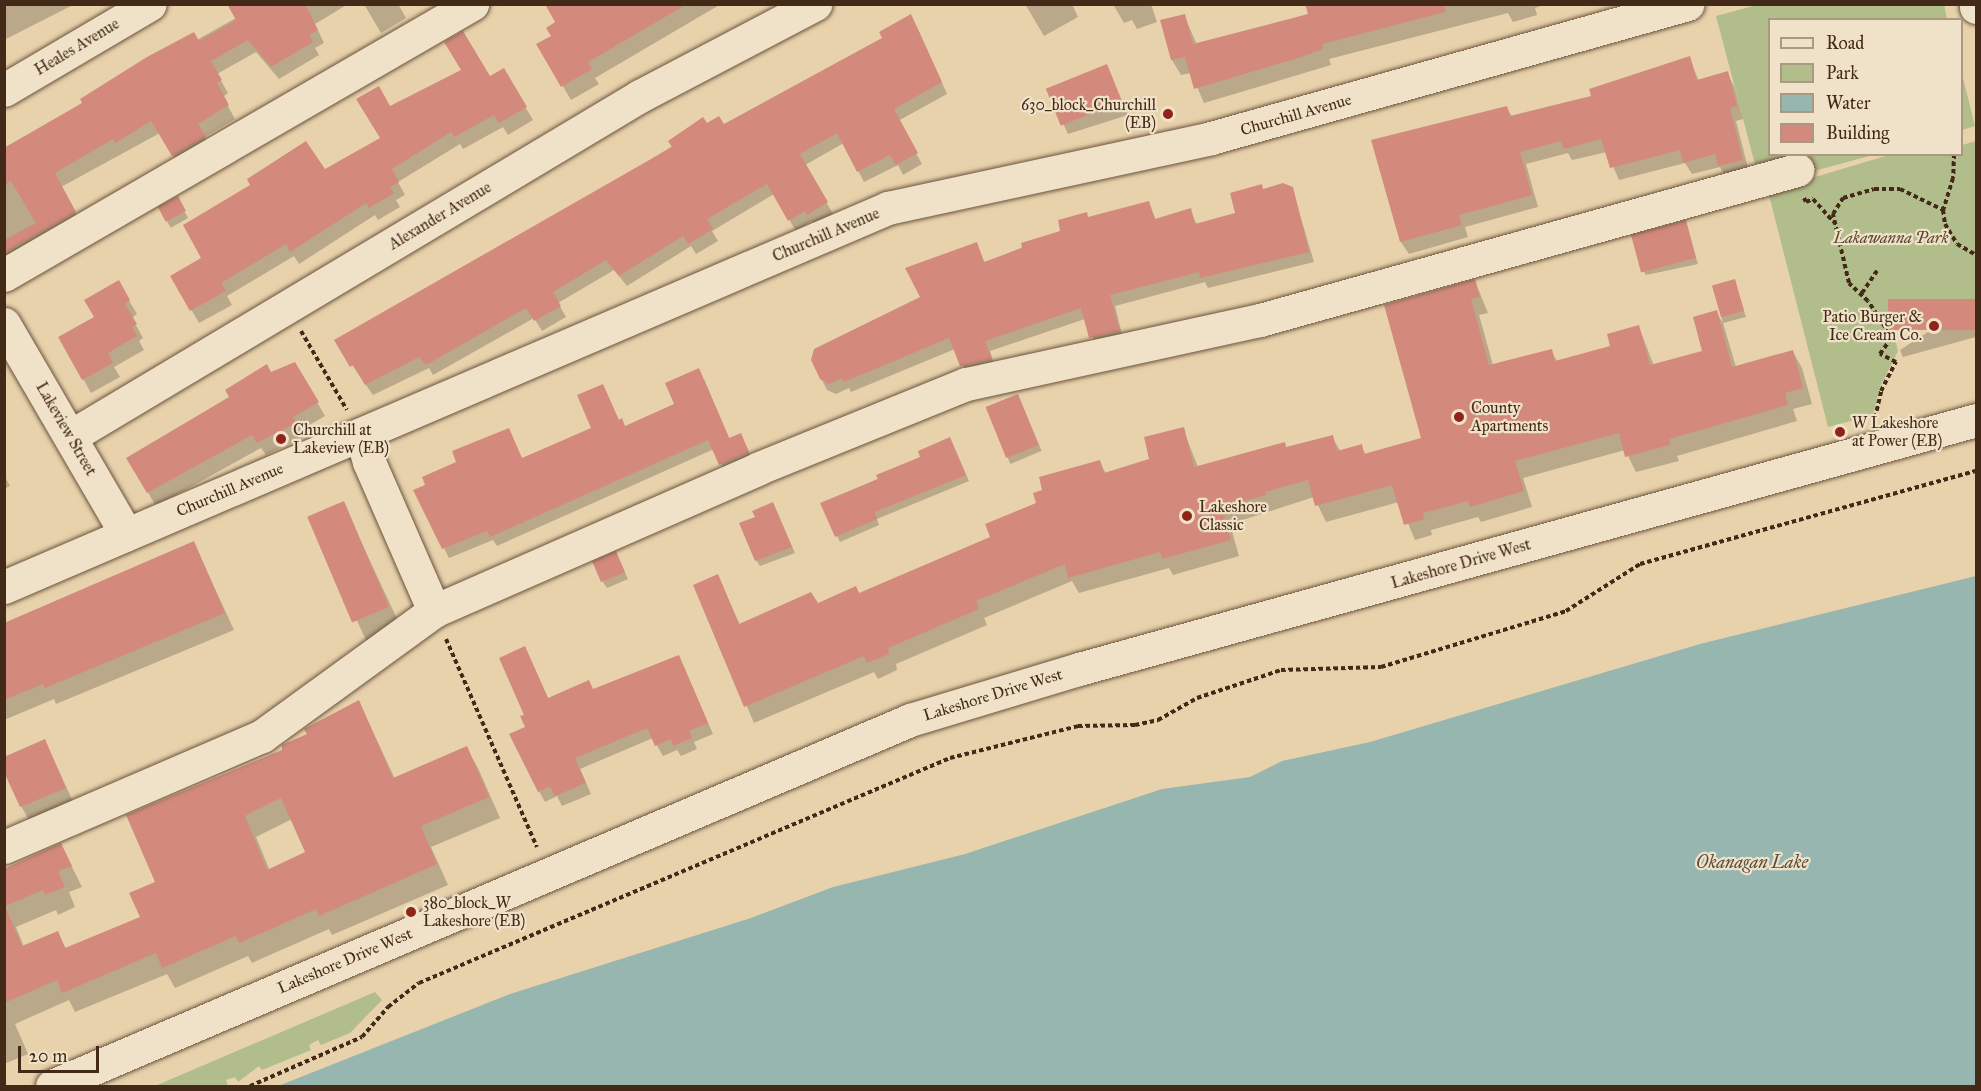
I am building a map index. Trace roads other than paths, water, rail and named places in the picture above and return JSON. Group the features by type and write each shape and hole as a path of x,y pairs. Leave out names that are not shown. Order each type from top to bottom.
{"street":[{"name":"Heales Avenue","path":"4,90 150,4"},
{"path":"4,275 472,4"},
{"name":"Alexander Avenue","path":"71,436 640,96 815,4"},
{"name":"Churchill Avenue","path":"4,587 888,208 1211,138 1688,4"},
{"path":"4,847 262,736 434,611 759,468 966,384 1260,320 1799,182"},
{"name":"Lakeview Street","path":"4,324 126,534"},
{"name":"Lakeshore Drive West","path":"51,1086 910,720 963,702 1977,420"},
{"path":"361,434 369,462 434,611"}],"water":[{"name":"Okanagan Lake","path":"1976,576 1976,1086 278,1086 510,994 751,918 833,887 965,854 1162,789 1250,777 1282,761 1370,742 1700,644"}],"place":[{"name":"630_block_Churchill (EB)","path":"1168,114"},
{"name":"Patio Burger & Ice Cream Co.","path":"1934,326"},
{"name":"County Apartments","path":"1459,417"},
{"name":"W Lakeshore at Power (EB)","path":"1840,432"},
{"name":"Churchill at Lakeview (EB)","path":"281,439"},
{"name":"Lakeshore Classic","path":"1187,516"},
{"name":"380_block_W Lakeshore (EB)","path":"411,912"}],"park label":[{"name":"Lakawanna Park","path":"1891,238"}]}
